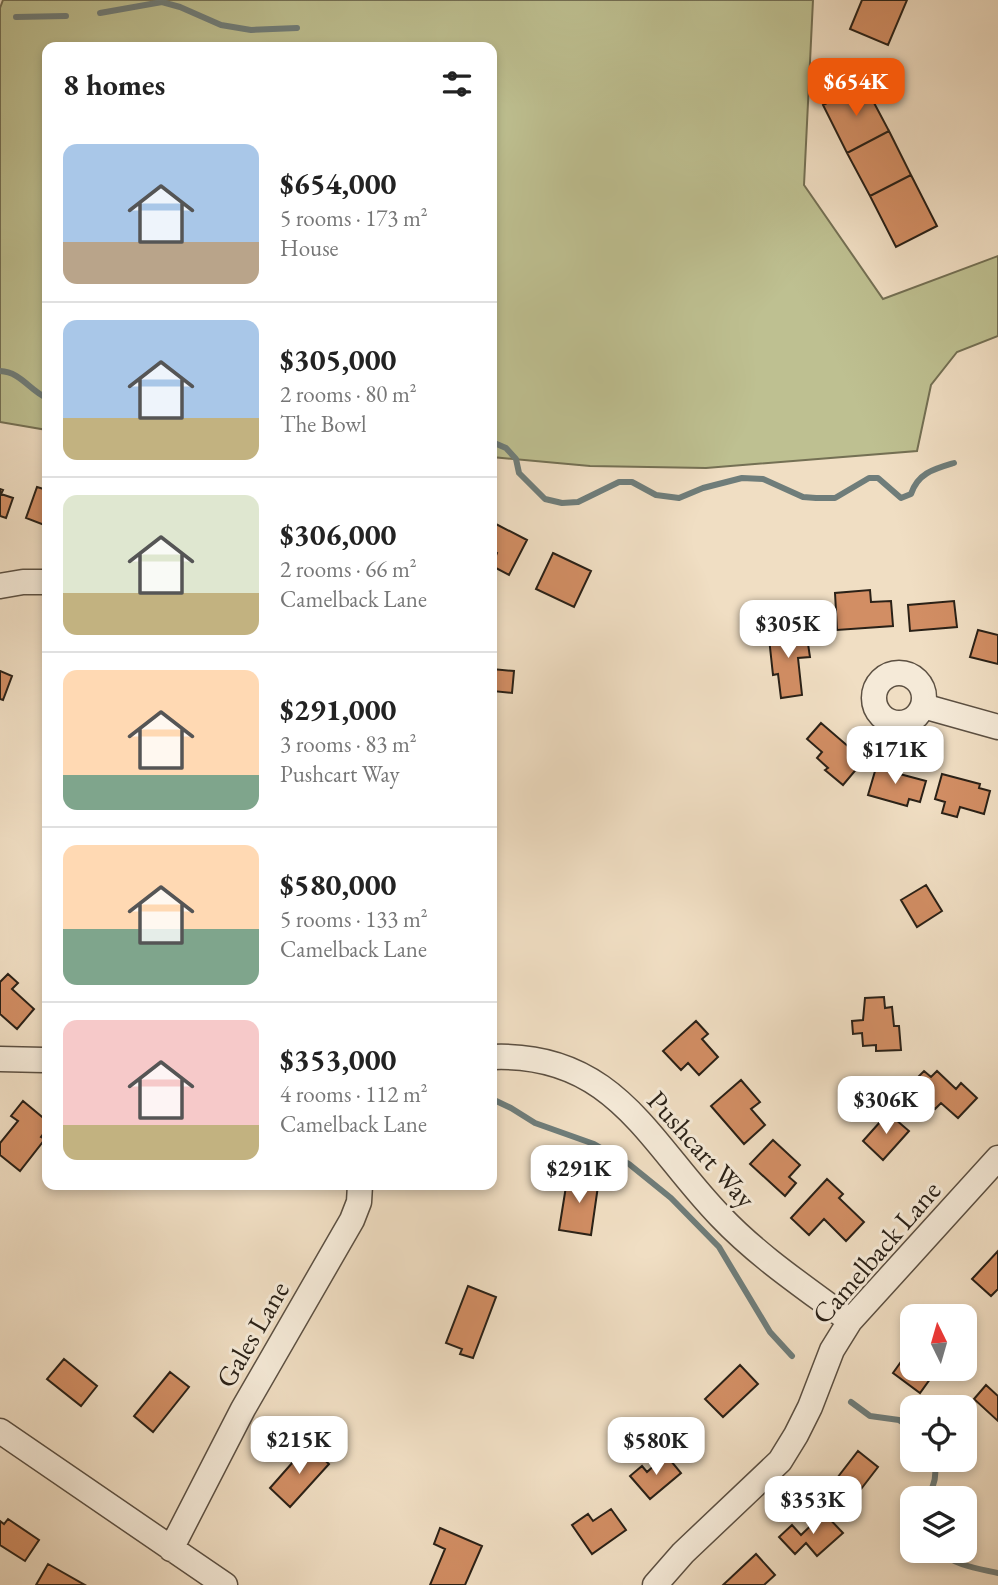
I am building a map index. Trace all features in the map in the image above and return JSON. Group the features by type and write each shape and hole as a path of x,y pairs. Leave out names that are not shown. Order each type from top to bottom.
{"street":[{"path":"0,586 42,582"},
{"path":"923,706 998,727"},
{"name":"Pushcart Way","path":"497,1057 537,1060 572,1071 601,1086 634,1113 721,1217 749,1244 849,1321"},
{"path":"0,1059 42,1060"},
{"name":"Camelback Lane","path":"655,1585 683,1553 780,1461 810,1407 832,1349 849,1321 998,1158"},
{"name":"Gales Lane","path":"172,1549 250,1397 352,1220 359,1202 360,1190"},
{"path":"0,1431 225,1585"}],"green space":[{"path":"3,0 813,0 804,185 883,299 998,256 998,336 957,352 931,385 917,451 706,468 590,466 497,457 497,42 42,42 42,429 0,422 0,8"}],"building":[{"path":"862,0 907,0 888,45 850,29"},
{"path":"864,84 889,131 847,153 823,105"},
{"path":"889,131 911,175 870,196 847,153"},
{"path":"911,175 937,226 896,247 870,196"},
{"path":"37,487 42,488 42,524 26,518"},
{"path":"0,489 3,490 1,494 13,498 6,518 0,516"},
{"path":"497,525 527,540 509,575 497,569"},
{"path":"553,553 591,571 574,607 536,589"},
{"path":"870,590 871,602 891,601 893,626 837,630 835,593"},
{"path":"954,601 957,627 910,631 908,605"},
{"path":"790,624 792,639 807,637 810,657 798,658 802,695 781,698 778,674 773,675 769,638 778,637 777,626"},
{"path":"978,630 998,635 998,664 970,657"},
{"path":"497,669 514,671 512,693 497,691"},
{"path":"0,671 12,676 3,700 0,699"},
{"path":"821,723 864,760 843,785 825,770 828,768 817,758 822,752 807,739"},
{"path":"878,761 898,767 896,773 926,781 920,802 909,799 907,806 868,795"},
{"path":"942,774 980,784 979,788 990,791 984,814 960,807 957,817 942,813 945,802 935,799"},
{"path":"926,885 942,911 917,927 901,900"},
{"path":"8,974 18,983 12,989 34,1009 17,1029 0,1014 0,982"},
{"path":"884,997 885,1008 892,1007 894,1026 899,1026 901,1050 876,1051 876,1045 863,1046 862,1033 853,1034 852,1021 863,1020 865,998"},
{"path":"696,1021 708,1034 702,1039 718,1057 699,1075 688,1063 681,1070 663,1051"},
{"path":"924,1071 931,1077 937,1071 956,1089 961,1083 977,1098 958,1118 941,1103 935,1109 910,1085"},
{"path":"741,1080 760,1102 751,1109 765,1125 744,1144 711,1106"},
{"path":"23,1101 42,1117 42,1143 20,1171 0,1155 0,1143 18,1121 11,1116"},
{"path":"888,1113 909,1131 883,1160 863,1141"},
{"path":"773,1140 800,1165 789,1177 796,1183 785,1196 750,1164"},
{"path":"568,1174 599,1179 591,1235 559,1230"},
{"path":"827,1179 843,1194 839,1198 864,1222 846,1241 824,1219 809,1235 791,1218"},
{"path":"998,1251 998,1289 991,1296 972,1279"},
{"path":"468,1286 496,1297 473,1358 460,1354 462,1349 446,1343"},
{"path":"64,1359 97,1386 81,1406 47,1379"},
{"path":"900,1363 900,1378 893,1373"},
{"path":"740,1365 758,1384 723,1417 705,1399"},
{"path":"170,1372 189,1387 153,1432 134,1416"},
{"path":"904,1381 929,1381 920,1393"},
{"path":"986,1385 998,1396 998,1421 977,1402 977,1396"},
{"path":"308,1445 329,1464 290,1507 270,1488"},
{"path":"858,1451 878,1467 844,1511 824,1495"},
{"path":"666,1455 681,1473 650,1499 630,1476 642,1466 647,1472"},
{"path":"611,1509 626,1530 592,1554 572,1525 588,1514 593,1521"},
{"path":"824,1513 843,1533 817,1556 806,1543 795,1554 779,1537 792,1525 801,1535"},
{"path":"8,1519 39,1540 25,1561 0,1545 0,1521 4,1524"},
{"path":"440,1528 482,1546 465,1585 430,1585 445,1549 434,1544"},
{"path":"756,1554 775,1575 764,1585 723,1585"},
{"path":"48,1564 85,1585 36,1585"}],"waterway":[{"path":"100,13 162,2 221,25 251,30 297,28"},
{"path":"16,17 66,16"},
{"path":"0,371 14,375 42,396"},
{"path":"497,444 506,448 516,459 519,473 545,499 562,503 578,502 619,482 632,482 656,495 679,498 703,488 742,478 763,479 803,497 816,498 835,498 869,478 878,478 901,498 911,494 918,481 928,473 954,463"},
{"path":"497,1101 535,1123 594,1144 629,1164 671,1198 719,1247 770,1332 792,1356"},
{"path":"851,1402 870,1416 900,1421"},
{"path":"933,1486 935,1472"},
{"path":"959,1563 998,1573"}]}
